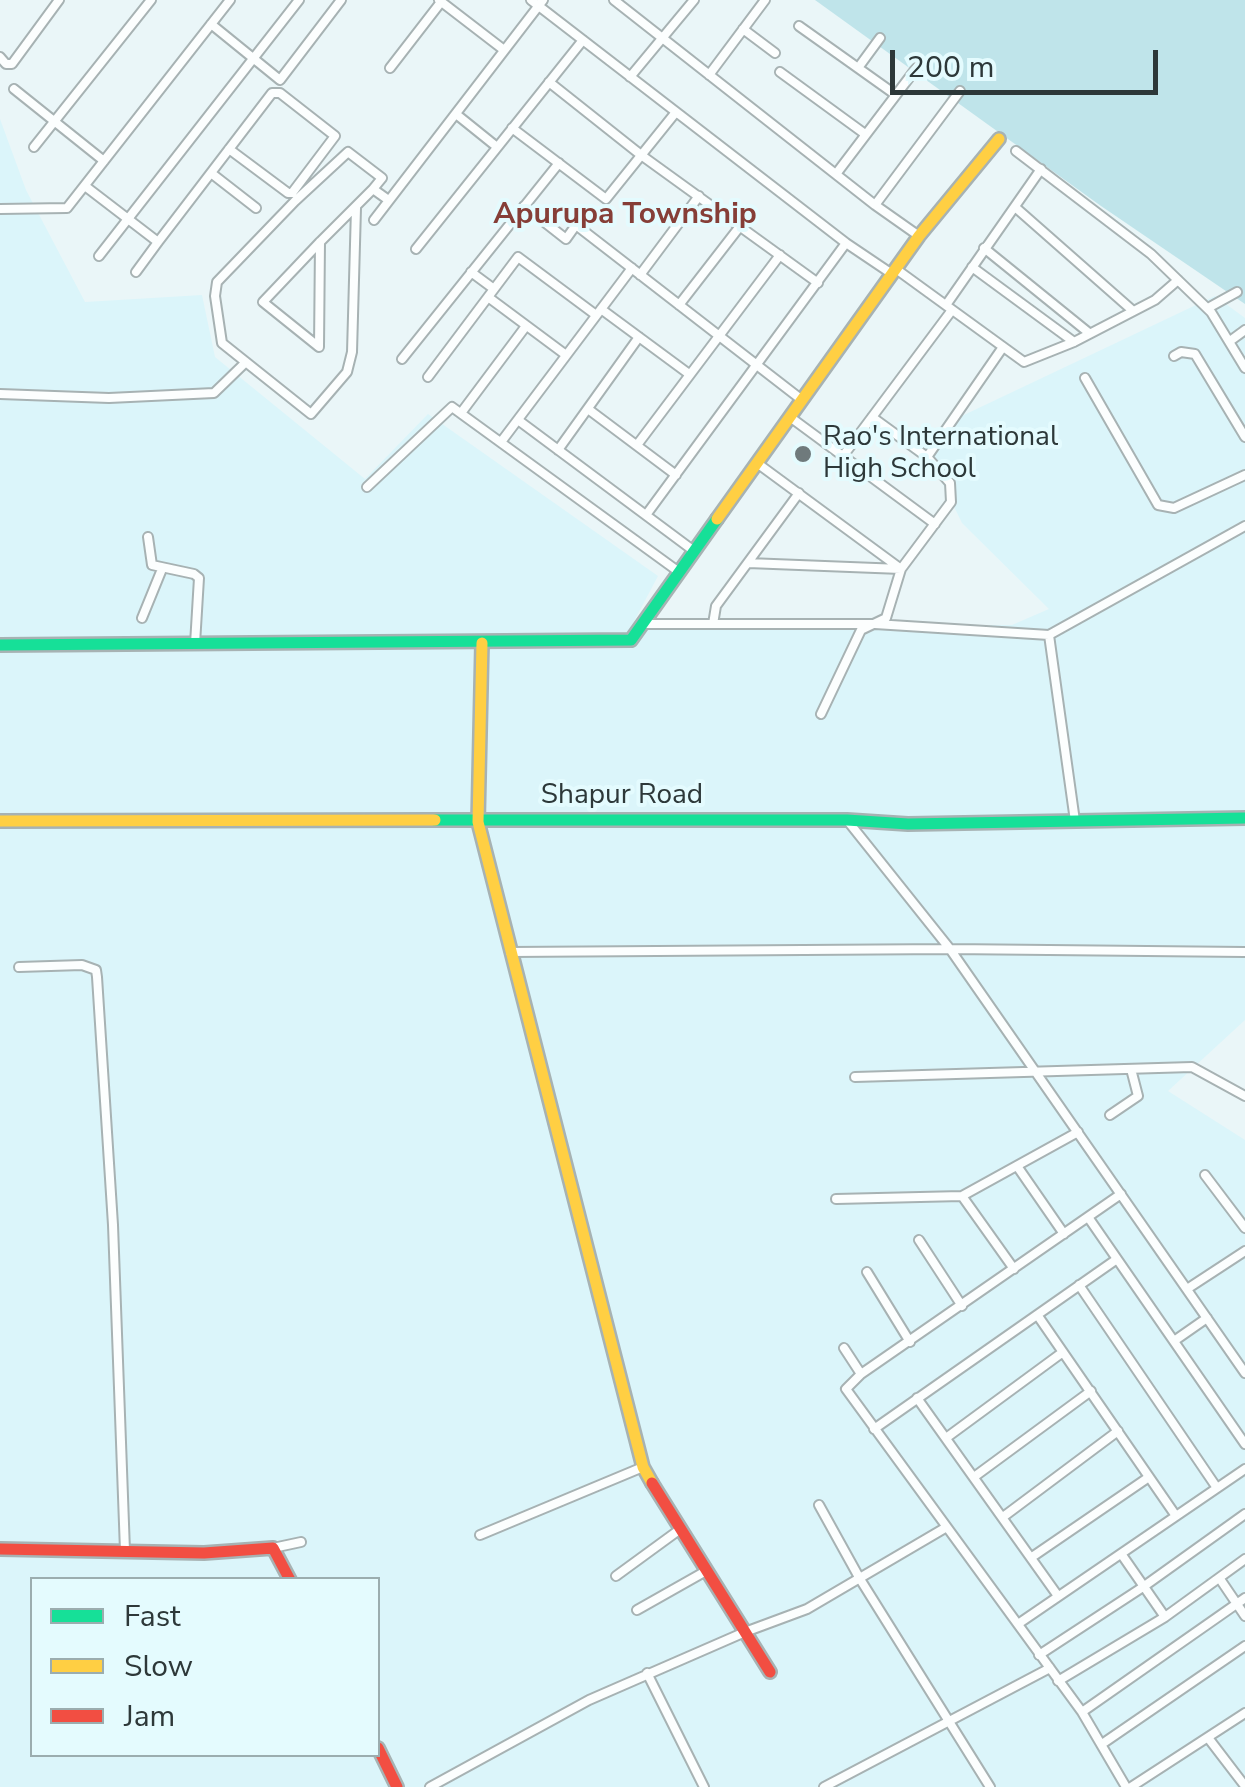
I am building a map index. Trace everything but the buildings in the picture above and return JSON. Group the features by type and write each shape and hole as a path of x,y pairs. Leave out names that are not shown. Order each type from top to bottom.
{"street":[{"path":"0,57 6,64 12,64 59,0"},
{"path":"34,146 150,0"},
{"path":"99,256 299,0"},
{"path":"211,24 280,80 341,0"},
{"path":"614,0 919,236"},
{"path":"630,77 694,0"},
{"path":"709,75 765,0"},
{"path":"0,208 67,208 227,1"},
{"path":"390,68 440,1 504,50"},
{"path":"374,220 537,2 846,243 949,307 1024,362 1074,342 1155,300 1178,280"},
{"path":"800,26 896,95"},
{"path":"744,29 775,53"},
{"path":"858,68 880,38"},
{"path":"416,249 583,40"},
{"path":"836,174 921,62"},
{"path":"780,72 865,134"},
{"path":"549,82 641,156 818,283"},
{"path":"14,89 104,161"},
{"path":"875,205 960,91"},
{"path":"136,272 229,149 276,92 335,136 288,194 229,149"},
{"path":"512,128 606,200 676,112"},
{"path":"456,114 497,147"},
{"path":"0,645 630,640 919,236 999,139"},
{"path":"1016,151 1151,254 1208,308 1245,368"},
{"path":"356,208 352,352 347,372 311,414 222,343 215,296 220,277 348,152 396,189"},
{"path":"402,359 558,164"},
{"path":"843,456 1041,169"},
{"path":"211,173 256,208"},
{"path":"320,242 319,347 263,302 320,242 356,208 382,178"},
{"path":"85,186 158,242"},
{"path":"373,189 388,199"},
{"path":"640,275 699,196"},
{"path":"524,206 566,239 576,226 802,400"},
{"path":"1015,207 1132,310"},
{"path":"679,305 740,225"},
{"path":"646,515 846,243"},
{"path":"984,248 1089,333"},
{"path":"637,445 780,255"},
{"path":"428,377 518,256 689,374"},
{"path":"972,267 1074,342"},
{"path":"501,442 632,268"},
{"path":"472,272 526,326 566,355"},
{"path":"1208,308 1237,292"},
{"path":"461,413 526,326"},
{"path":"1230,341 1245,330"},
{"path":"558,450 639,337"},
{"path":"927,457 1003,346"},
{"path":"1174,356 1181,352 1196,354 1245,437"},
{"path":"0,394 109,398 214,393 246,362"},
{"path":"1085,378 1158,504 1174,508 1245,475"},
{"path":"367,487 452,407 679,572"},
{"path":"588,408 676,475"},
{"path":"790,416 936,524"},
{"path":"822,714 844,660 862,630 886,618 901,569 952,502 950,483 927,457 872,417"},
{"path":"518,420 694,550"},
{"path":"757,462 901,569"},
{"path":"713,624 716,606 799,493"},
{"path":"642,624 875,624 1049,636 1245,526"},
{"path":"148,537 150,562 199,578 195,644"},
{"path":"748,563 901,569"},
{"path":"142,618 162,568"},
{"path":"1049,636 1075,821"},
{"path":"482,643 478,822 643,1467 770,1672"},
{"name":"Shapur Road","path":"0,821 847,820 908,824 1245,818"},
{"path":"847,820 950,949 1245,1373"},
{"path":"510,952 950,949 1245,952"},
{"path":"19,966 90,966 97,977 113,1230 125,1551"},
{"path":"855,1077 1192,1067 1245,1096"},
{"path":"1110,1115 1138,1096 1131,1069"},
{"path":"836,1199 962,1196 1078,1132"},
{"path":"1017,1166 1064,1234"},
{"path":"1205,1175 1245,1228"},
{"path":"1121,1194 860,1374 848,1384 847,1395 1082,1712 1128,1787 1245,1713"},
{"path":"962,1196 1014,1269"},
{"path":"1088,1217 1245,1444"},
{"path":"918,1240 962,1306"},
{"path":"1187,1289 1245,1251"},
{"path":"874,1428 1117,1259"},
{"path":"867,1272 910,1342"},
{"path":"1079,1285 1217,1488"},
{"path":"1038,1316 1176,1516"},
{"path":"1174,1341 1207,1318"},
{"path":"844,1348 860,1374"},
{"path":"946,1438 1063,1352"},
{"path":"974,1477 1091,1391"},
{"path":"917,1398 1058,1596"},
{"path":"1003,1517 1118,1431"},
{"path":"480,1535 643,1467"},
{"path":"1018,1624 1245,1469"},
{"path":"1032,1557 1149,1477"},
{"path":"819,1505 860,1579 990,1787"},
{"path":"1039,1655 1245,1514"},
{"path":"430,1787 589,1700 807,1609 945,1528"},
{"path":"616,1576 679,1530"},
{"path":"0,1549 204,1553 301,1542"},
{"path":"273,1548 288,1577"},
{"path":"1122,1556 1165,1617"},
{"path":"1058,1681 1165,1617 1245,1559"},
{"path":"637,1610 706,1572"},
{"path":"1220,1579 1241,1601 1245,1616"},
{"path":"1082,1712 1241,1601"},
{"path":"1102,1744 1245,1646"},
{"path":"824,1787 1050,1668"},
{"path":"648,1673 704,1787"},
{"path":"1210,1738 1244,1785"},
{"path":"380,1752 398,1787"}],"shaded area":[{"path":"815,0 1245,0 1245,304 1101,206"},
{"path":"0,119 26,190 85,302 202,295 215,357 365,479 428,414 658,576 630,629 1012,625 1049,609 962,523 921,439 947,423 1215,296 1245,318 1245,1020 1168,1091 1245,1140 1245,1787 0,1787"}],"traffic: fast":[{"path":"0,645 631,640 717,519"},
{"path":"435,820 847,820 908,824 1245,818"}],"traffic: slow":[{"path":"717,519 919,236 999,139"},
{"path":"482,643 478,822 643,1467 652,1483"},
{"path":"0,821 435,820"}],"traffic: jam":[{"path":"652,1483 770,1672"},
{"path":"0,1549 204,1553 273,1548 288,1577"},
{"path":"380,1752 397,1787"}],"place":[{"name":"Rao's International High School","path":"803,454"}],"district":[{"name":"Apurupa Township","path":"625,216"}]}
